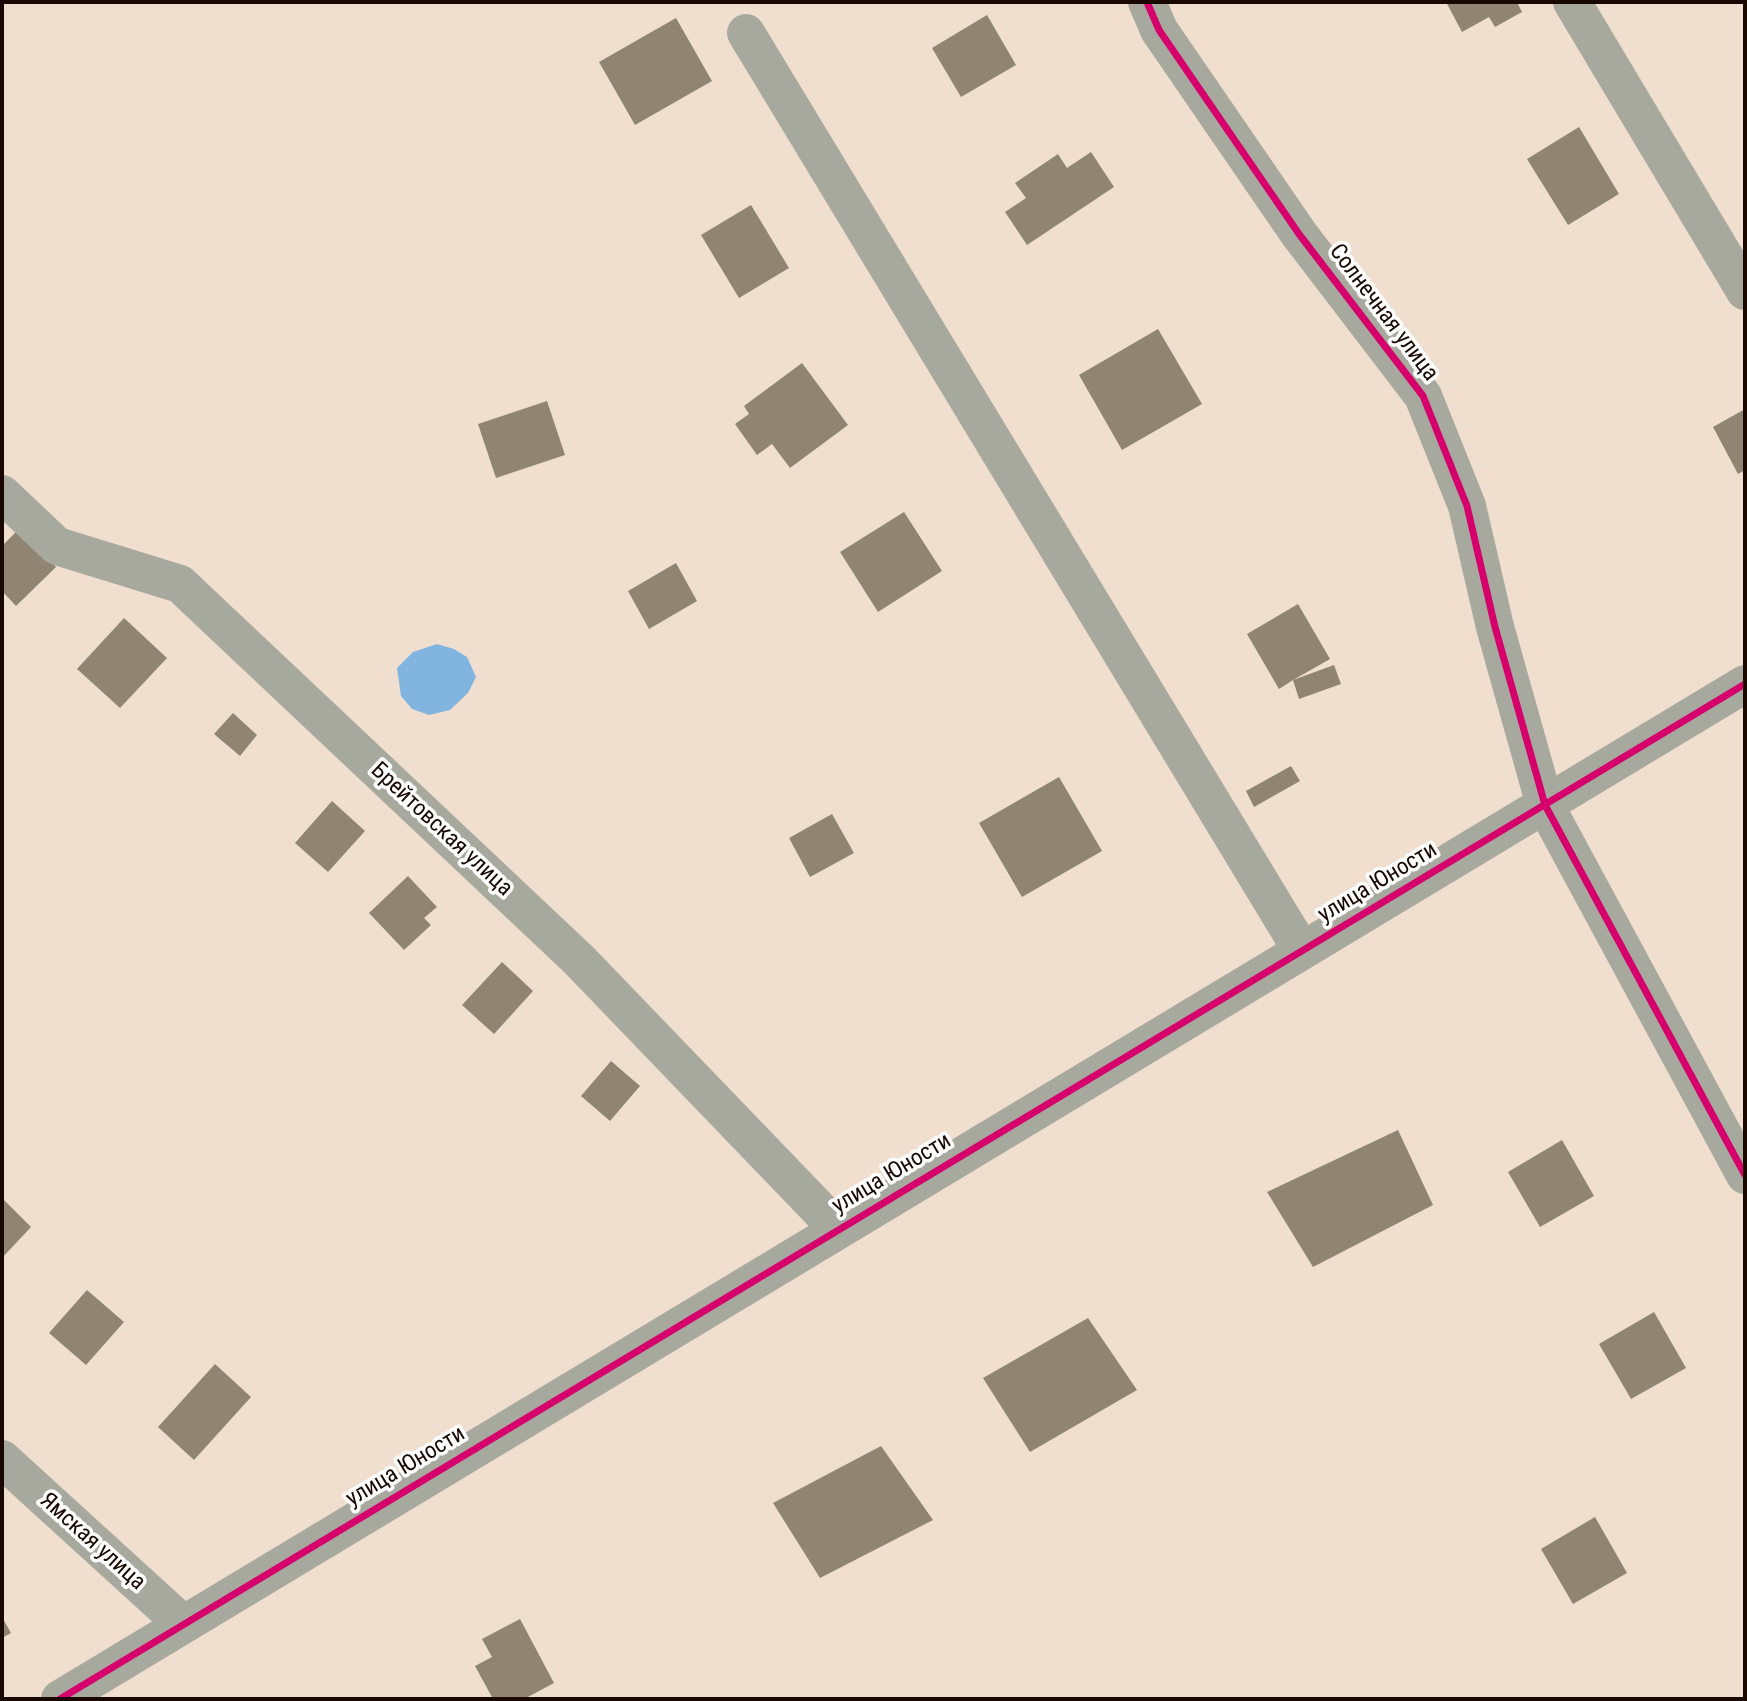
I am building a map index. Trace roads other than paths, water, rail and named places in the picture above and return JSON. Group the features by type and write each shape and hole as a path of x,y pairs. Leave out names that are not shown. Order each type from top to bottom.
{"street":[{"name":"Солнечная улица","path":"1147,2 1159,30 1298,233 1423,396 1467,506 1495,627 1545,805 1745,1175"},
{"path":"1572,2 1745,291"},
{"path":"746,33 1303,951"},
{"name":"Брейтовская улица","path":"2,494 57,546 180,584 579,960 838,1229"},
{"name":"улица Юности","path":"60,1699 1745,684"},
{"name":"Ямская улица","path":"2,1459 183,1624"}],"water":[{"path":"437,644 454,649 467,657 476,677 468,693 450,710 429,715 412,709 401,696 397,668 413,652"}]}
